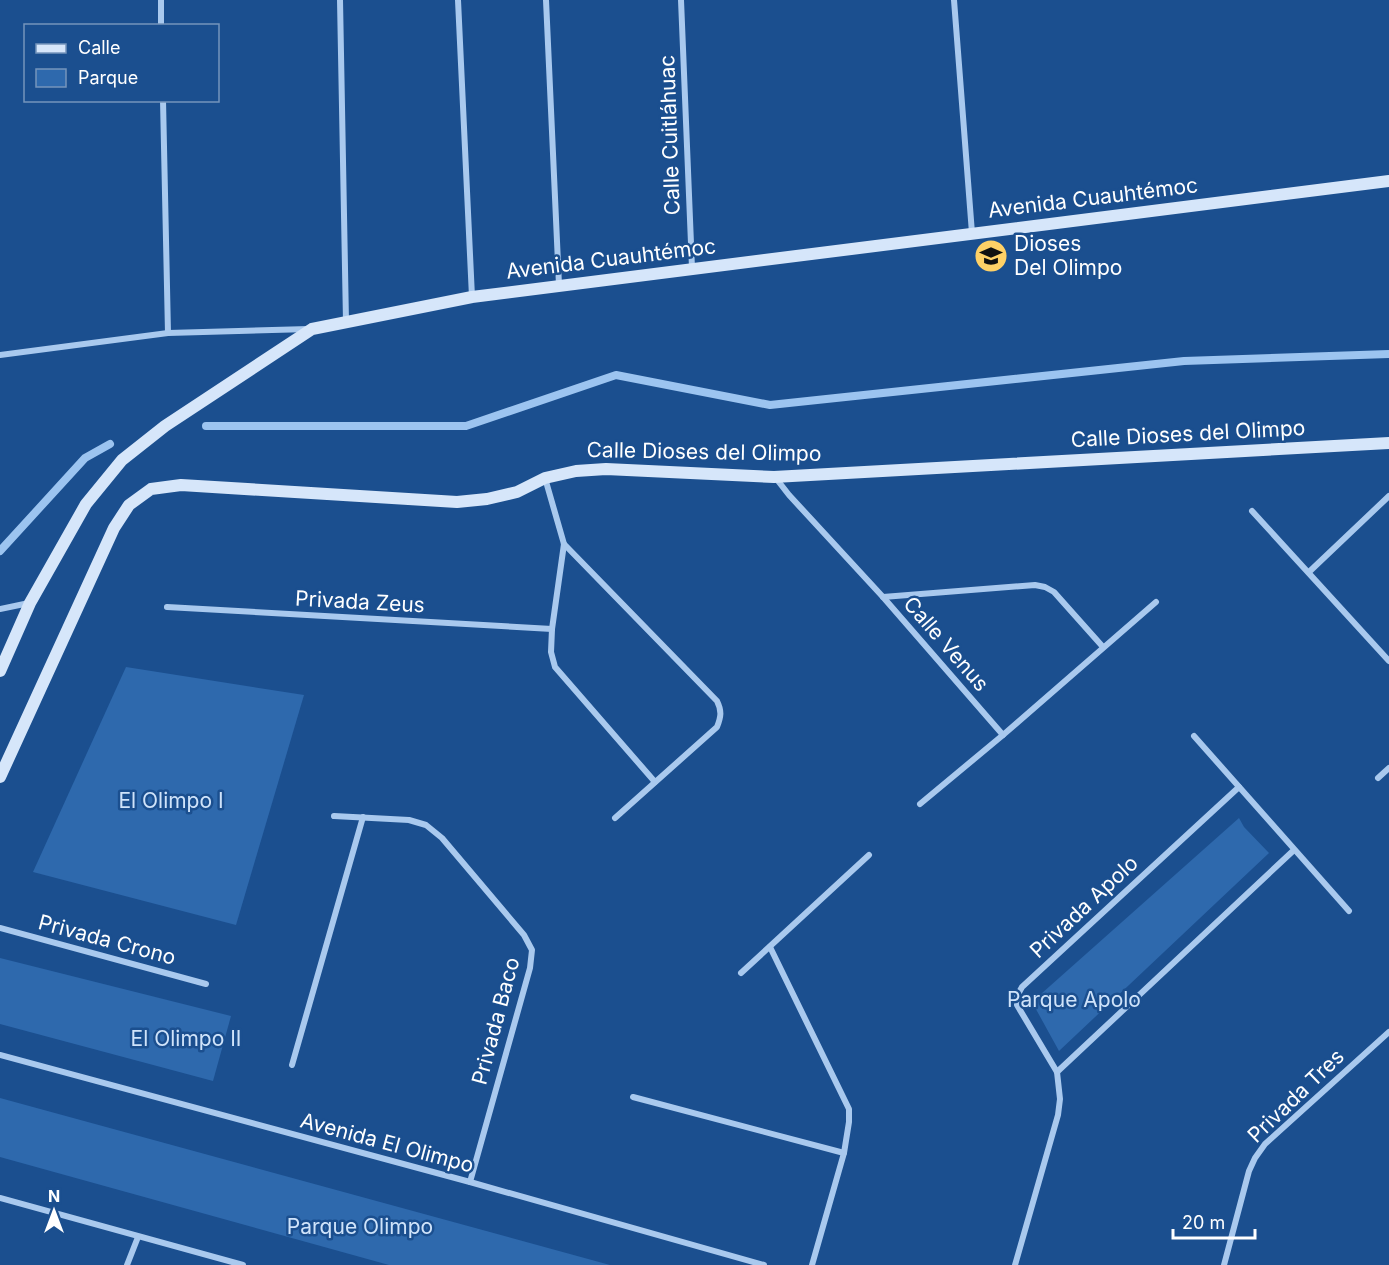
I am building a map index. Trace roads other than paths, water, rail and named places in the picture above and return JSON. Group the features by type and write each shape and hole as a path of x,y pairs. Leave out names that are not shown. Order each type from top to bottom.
{"main road":[{"name":"Avenida Cuauhtémoc","path":"0,671 30,603 86,504 123,460 165,426 312,329 472,297 1389,181"},
{"name":"Calle Dioses del Olimpo","path":"0,777 114,528 129,505 151,489 181,485 457,502 488,500 517,492 545,478 576,471 606,469 774,477 1389,443"}],"street":[{"path":"161,0 162,24"},
{"path":"340,0 346,322"},
{"path":"458,0 472,297"},
{"path":"546,0 560,285"},
{"name":"Calle Cuitláhuac","path":"681,0 692,268"},
{"path":"954,0 972,233"},
{"path":"163,102 168,333"},
{"path":"0,355 168,333 312,329"},
{"name":"Calle Venus","path":"774,477 883,597 1003,735"},
{"path":"545,478 564,544 552,628 551,652 555,667 655,782"},
{"path":"1309,572 1389,496"},
{"path":"1252,511 1389,661"},
{"path":"564,544 717,701 721,709 717,727 615,818"},
{"path":"883,597 1035,585 1045,587 1053,592 1103,647"},
{"path":"920,804 1156,602"},
{"path":"0,609 30,603"},
{"name":"Privada Zeus","path":"167,607 552,628"},
{"path":"1194,736 1349,911"},
{"path":"1378,778 1389,768"},
{"name":"Privada Apolo","path":"1015,1265 1058,1115 1060,1099 1057,1072 1017,1005 1017,996 1022,987 1239,787"},
{"name":"Privada Baco","path":"334,816 409,820 426,825 442,838 524,935 531,950 530,968 470,1182"},
{"path":"292,1065 363,817"},
{"path":"1057,1072 1294,850"},
{"path":"741,973 870,855"},
{"name":"Privada Crono","path":"0,928 206,984"},
{"path":"770,947 849,1109 844,1153 812,1265"},
{"name":"Privada Tres","path":"1224,1265 1249,1171 1255,1158 1265,1144 1389,1032"},
{"name":"Avenida El Olimpo","path":"0,1055 470,1182 764,1265"},
{"path":"633,1098 844,1153"},
{"path":"0,1198 243,1265"},
{"path":"127,1265 138,1237"}],"waterway":[{"path":"206,426 466,426 616,375 770,405 1184,361 1389,354"},
{"path":"0,551 85,458 110,444"}],"place":[{"name":"Dioses Del Olimpo","path":"991,256"}],"park label":[{"name":"El Olimpo I","path":"171,801"},
{"name":"Parque Apolo","path":"1074,1000"},
{"name":"El Olimpo II","path":"186,1039"},
{"name":"Parque Olimpo","path":"360,1227"}]}
